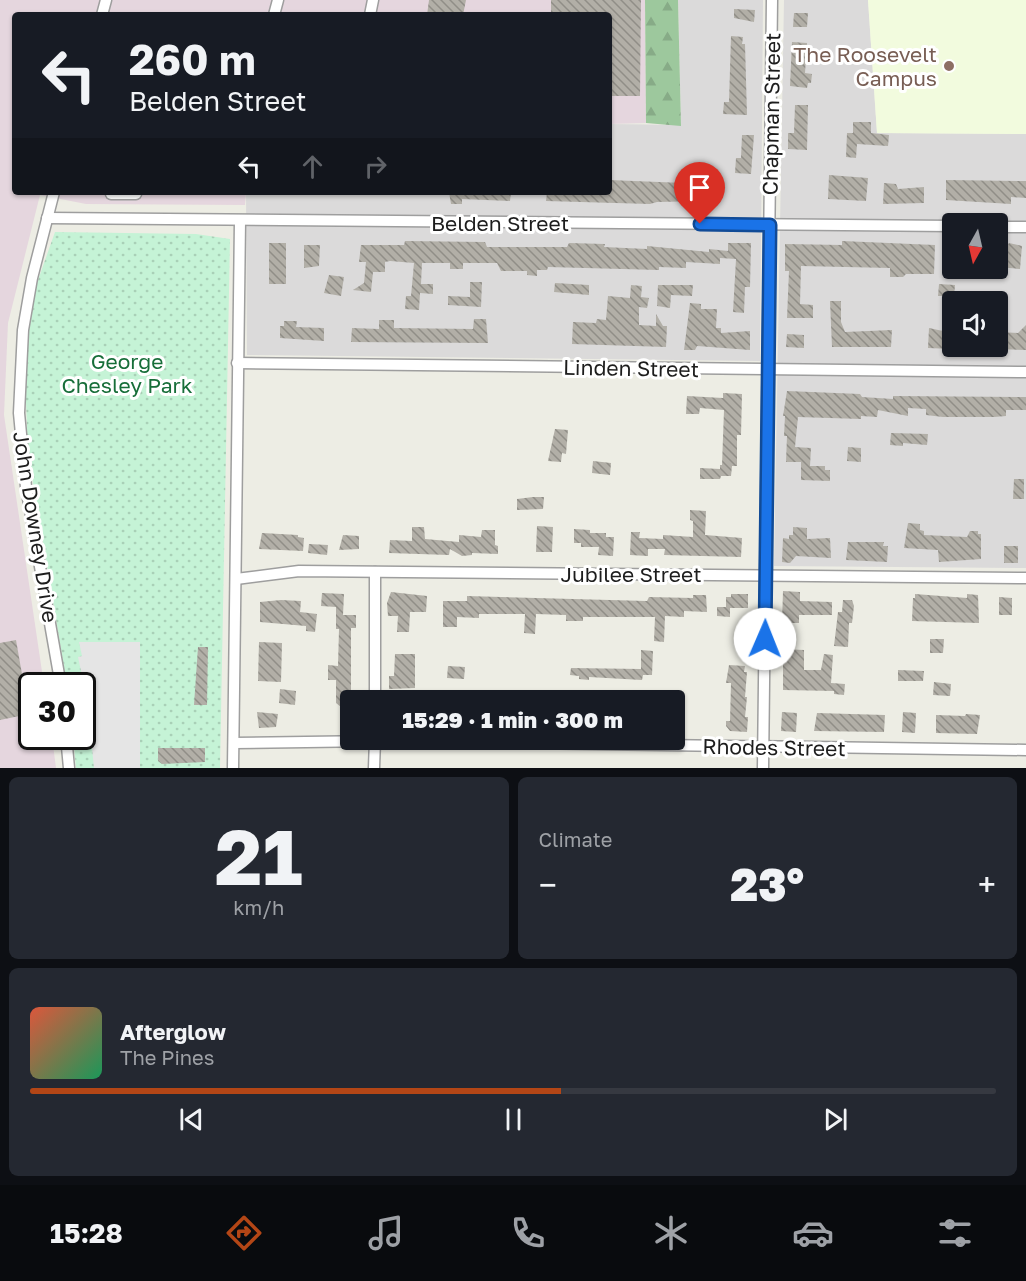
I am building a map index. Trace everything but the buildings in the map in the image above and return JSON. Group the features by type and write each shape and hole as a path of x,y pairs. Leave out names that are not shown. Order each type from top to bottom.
{"street":[{"name":"Chapman Street","path":"763,768 772,0"},
{"name":"John Downey Drive","path":"53,195 23,330 19,413 26,487 59,672"},
{"name":"Belden Street","path":"47,218 942,226"},
{"path":"233,768 240,221"},
{"path":"1008,227 1026,227"},
{"name":"Linden Street","path":"237,363 1026,372"},
{"name":"Jubilee Street","path":"236,579 299,571 1026,578"},
{"path":"375,572 375,690"},
{"name":"Rhodes Street","path":"234,743 340,741"},
{"name":"Rhodes Street","path":"685,746 1026,750"},
{"path":"67,750 69,768"},
{"path":"374,768 375,750"}],"shaded area":[{"path":"0,0 645,0 646,123 612,124 612,12 12,12 12,195 40,195 8,323 4,415 42,672 18,672 18,750 54,750 56,768 0,768"},
{"path":"678,0 763,0 760,361 247,355 246,195 612,195 612,124 681,125"},
{"path":"784,0 868,0 877,133 1026,134 1026,568 774,566"},
{"name":"The Roosevelt Campus","path":"868,0 1026,0 1026,134 877,133"},
{"path":"40,195 246,195 245,205 86,204"},
{"path":"79,642 140,642 140,768 94,768 92,750 96,750 96,672 81,672 78,657 82,656"}],"green space":[{"path":"645,0 678,0 681,126 646,123"},
{"name":"George Chesley Park","path":"55,232 196,234 230,239 220,768 76,768 74,750 96,750 96,672 65,672 28,453 25,376 31,300"}],"place":[{"name":"The Roosevelt Campus","path":"949,66"}],"route":[{"path":"700,224 770,225 765,639"}]}
